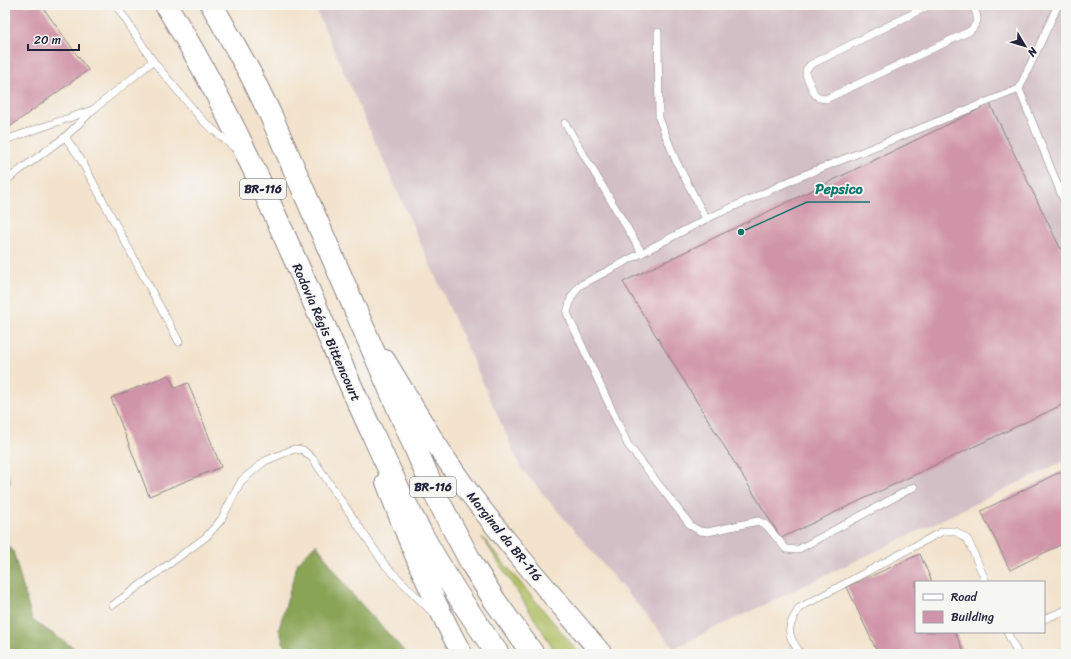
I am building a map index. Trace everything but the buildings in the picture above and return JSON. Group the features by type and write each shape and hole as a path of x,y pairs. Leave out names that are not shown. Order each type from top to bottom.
{"highway":[{"name":"Rodovia Régis Bittencourt","path":"166,5 208,79 251,163 399,491 420,533 448,581 478,627 498,654"},
{"name":"BR-116","path":"212,5 250,73 272,118 438,500 473,566 495,601 533,654"}],"main road":[{"name":"Marginal da BR-116","path":"354,309 442,453 470,494 498,531 602,654"},
{"name":"BR-116","path":"348,379 401,523 447,627 462,654"}],"lane":[{"path":"116,5 153,61 202,120 251,163"},
{"path":"930,5 810,65 806,70 806,75 814,93 819,98 826,99 970,31 976,25 978,17 973,5"},
{"path":"914,487 797,550 786,549 766,525 758,521 708,532 700,531 691,526 628,445 568,313 571,298 580,286 706,219 799,177 1020,89 1058,5"},
{"path":"658,32 659,118 676,161 706,219"},
{"path":"5,181 65,137 94,109 153,61"},
{"path":"1020,89 1066,206"},
{"path":"5,140 94,109"},
{"path":"565,123 642,253"},
{"path":"65,137 80,158 179,342"},
{"path":"113,605 206,537 221,520 241,481 265,460 294,449 303,450 313,459 385,565 447,627"},
{"path":"801,654 790,639 790,624 798,608 943,530 955,531 968,540 986,581"},
{"path":"1045,619 1066,610"},
{"path":"1010,633 1018,654"}],"shaded area":[{"path":"314,5 1066,5 1066,460 674,648 521,468"}],"green space":[{"path":"482,537 580,654 557,654"},
{"path":"5,542 13,551 32,620 83,654 5,654"},
{"path":"316,544 351,593 404,651 405,654 287,654 279,629 298,562"}],"place":[{"name":"Pepsico","path":"741,232"}]}
